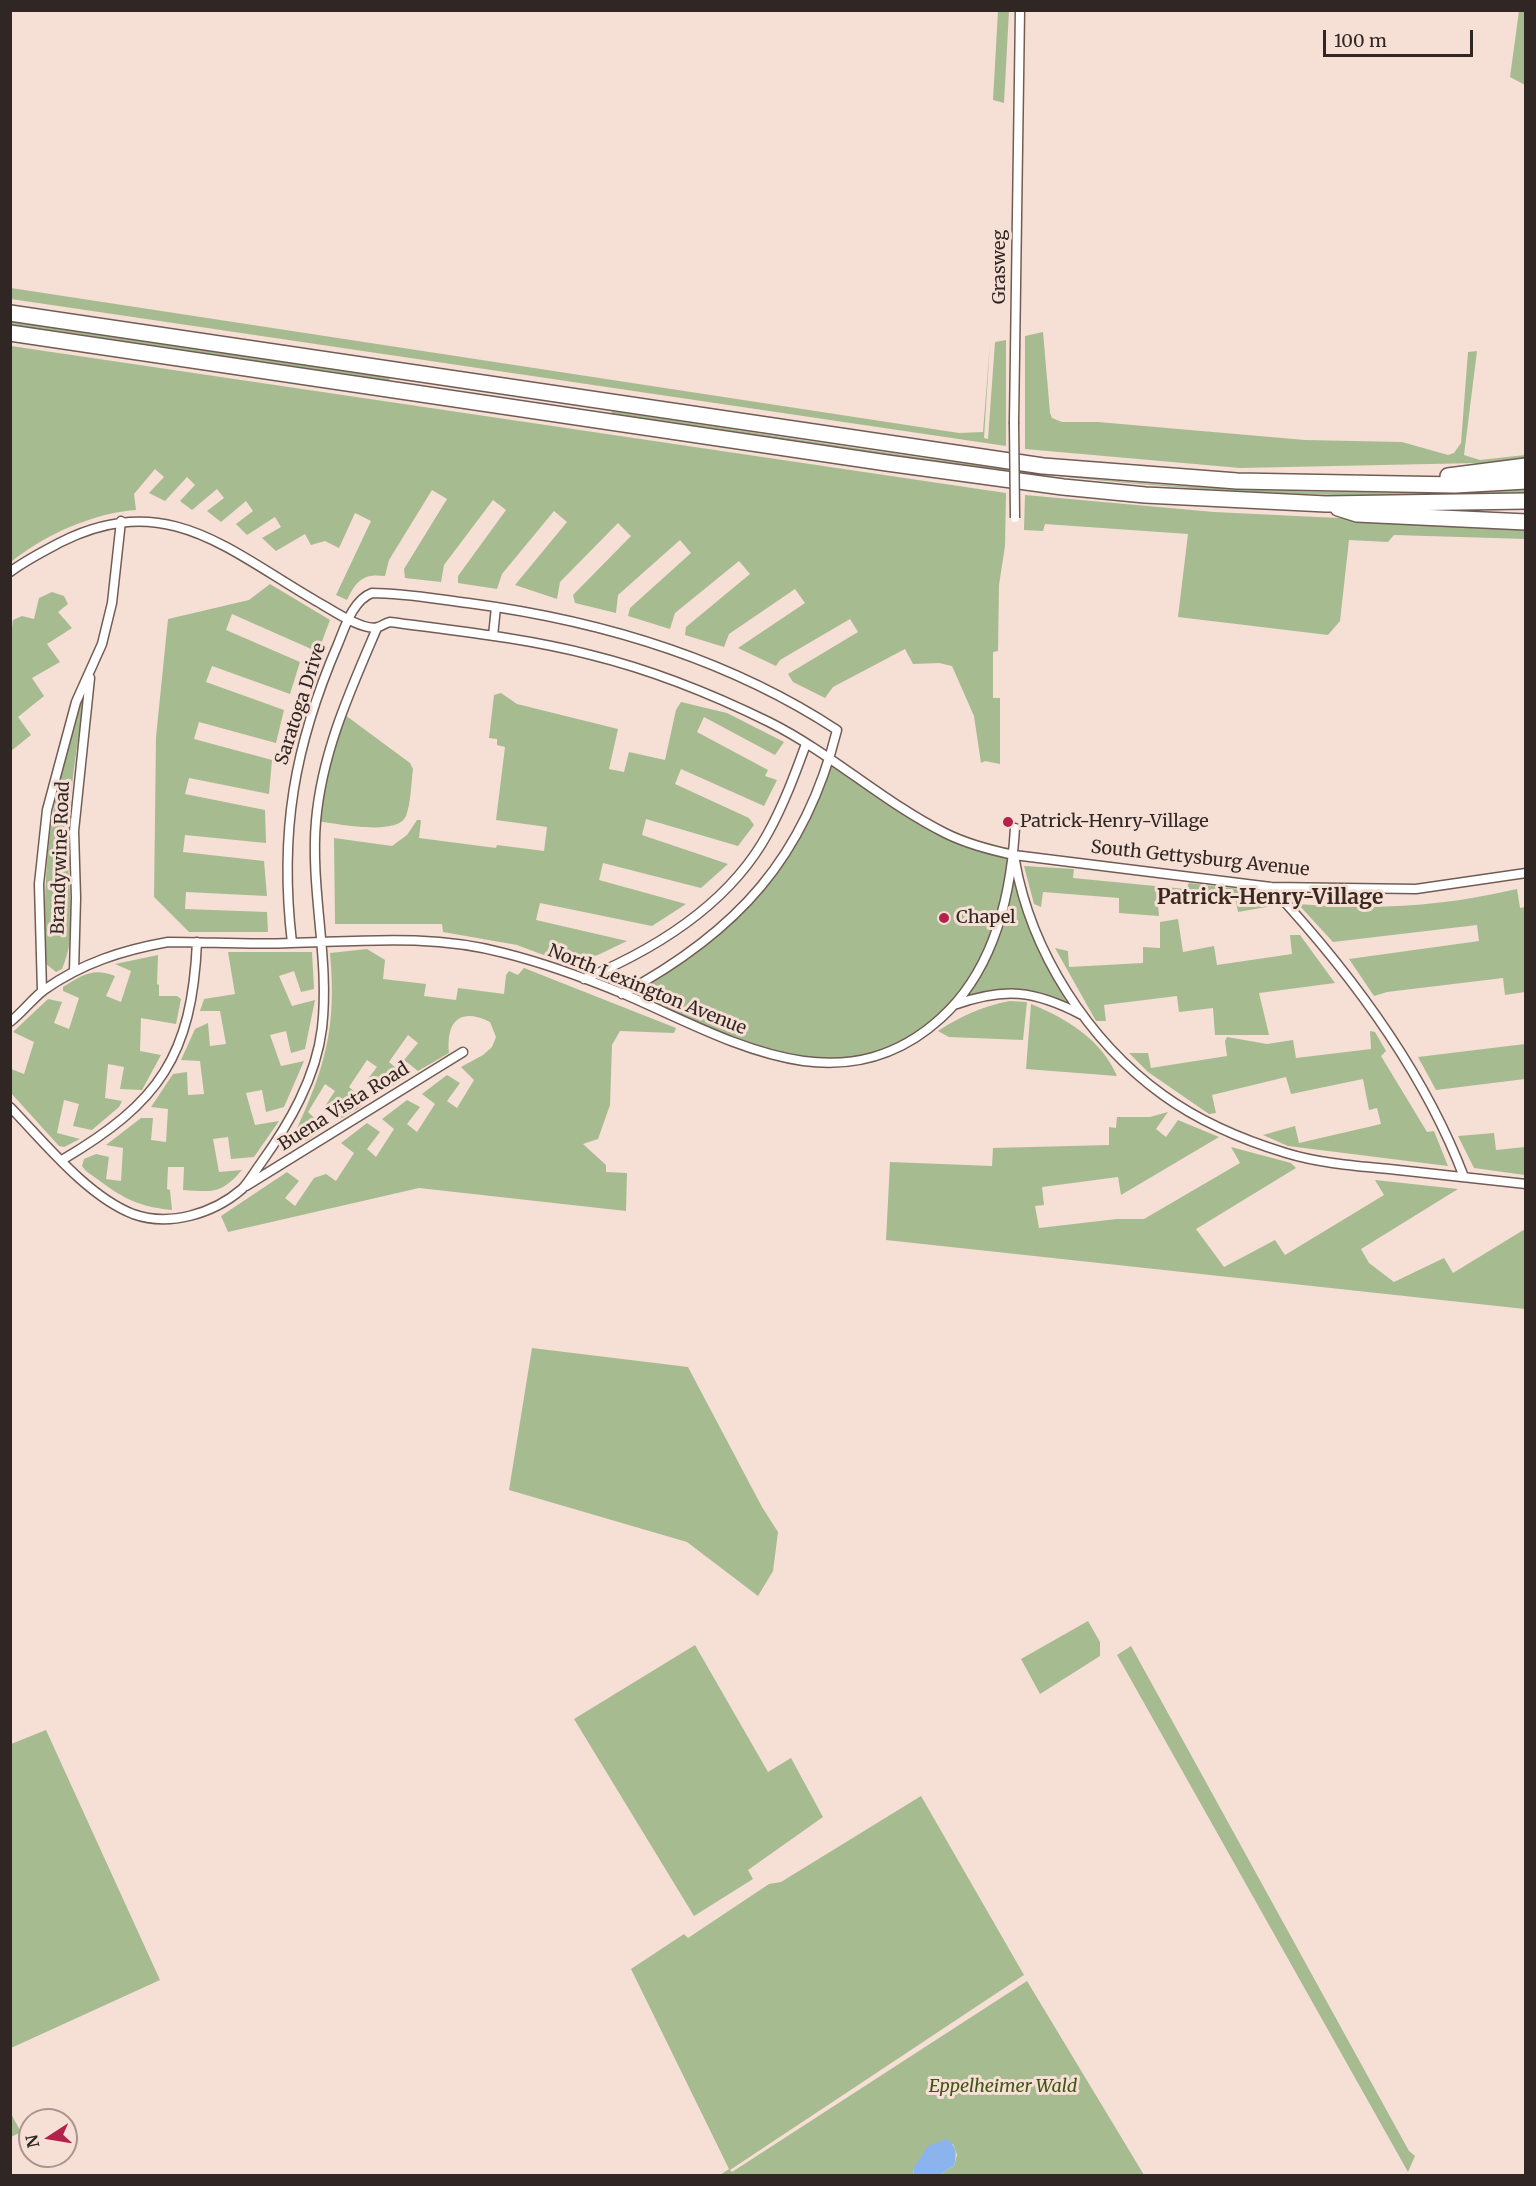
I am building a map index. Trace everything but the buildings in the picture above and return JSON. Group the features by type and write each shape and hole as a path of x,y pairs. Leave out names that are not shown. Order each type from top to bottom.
{"highway":[{"path":"10,313 1042,466 1214,480 1353,485 1455,485 1526,481"},
{"path":"10,333 978,477 1145,495 1326,504 1526,501"},
{"path":"1353,485 1399,476 1454,475 1526,466"},
{"path":"1326,504 1357,514 1526,522"}],"street":[{"name":"Grasweg","path":"1014,520 1020,10"},
{"path":"10,572 39,554 96,526 121,521 160,522 210,538 348,619 377,628 341,712 322,781 316,821 314,870 321,940 322,1030 303,1092 280,1137 243,1188"},
{"name":"Brandywine Road","path":"42,991 39,884 47,810 76,702 102,644 112,603 121,521"},
{"name":"Saratoga Drive","path":"292,944 287,904 287,855 294,777 322,680 348,619 360,600 372,593 496,607"},
{"path":"493,636 496,607 591,625 643,640 703,662 764,689 811,713 837,730 830,758 793,844 761,888 703,943 674,964 622,994"},
{"name":"South Gettysburg Avenue","path":"377,628 390,622 493,636 580,652 628,665 698,690 770,723 830,758 907,812 946,834 987,849 1014,855 1270,887 1416,889 1526,873"},
{"name":"Brandywine Road","path":"74,971 76,898 74,831 81,753 90,696 90,675"},
{"path":"584,979 624,962 669,936 742,871 776,818 806,744"},
{"path":"1015,828 1014,855 1019,882 1034,928 1057,974 1104,1042 1143,1079 1195,1116 1222,1129 1296,1156 1362,1167 1526,1184"},
{"name":"North Lexington Avenue","path":"10,1022 42,991 74,971 133,948 168,942 292,944 321,940 409,940 465,945 503,952 584,979 755,1051 806,1061 843,1064 880,1055 898,1047 933,1026 954,1006 974,978 991,944 1005,898 1014,855"},
{"path":"1270,887 1300,919 1384,1028 1419,1083 1464,1177"},
{"path":"62,1160 104,1135 126,1118 166,1071 189,1018 195,982 197,942"},
{"name":"North Lexington Avenue","path":"954,1006 983,996 1014,992 1032,994 1058,1002 1084,1016"},
{"name":"Buena Vista Road","path":"10,1107 62,1160 111,1202 133,1214 166,1219 194,1215 208,1210 463,1052"}],"green space":[{"path":"998,11 1009,11 1004,103 993,100"},
{"path":"1519,11 1525,11 1525,85 1510,77"},
{"path":"11,288 959,433 983,432 990,343 984,438 988,439 995,342 1006,340 1006,446 11,299"},
{"path":"11,321 390,377 389,381 11,325"},
{"path":"1043,332 1050,413 1052,418 1062,422 1098,422 1305,440 1402,442 1448,455 1454,453 1461,443 1468,352 1477,351 1464,455 1480,460 1525,455 1525,462 1240,468 1025,449 1025,336"},
{"path":"11,346 1006,493 1005,546 999,585 998,651 993,652 993,698 1000,698 1000,764 985,761 981,763 974,716 952,666 939,663 913,664 905,649 833,687 825,698 793,682 788,674 858,632 850,619 780,660 776,666 738,648 805,603 795,589 729,634 724,647 685,635 686,627 750,574 739,561 675,613 670,629 628,616 630,608 691,553 680,540 618,595 616,613 575,603 573,595 631,536 618,523 560,582 557,599 515,585 567,522 554,511 502,574 497,589 458,583 458,576 506,510 493,500 444,565 441,582 405,578 404,569 447,499 432,490 389,560 385,576 371,576 361,580 347,600 336,595 371,521 355,513 339,548 325,541 311,545 305,534 276,551 262,538 281,527 275,517 247,535 236,524 253,511 246,501 221,522 207,511 224,498 217,489 192,510 180,501 195,485 187,477 165,501 149,493 164,477 155,469 134,494 136,510 103,516 70,527 38,543 11,562"},
{"path":"612,411 920,457 1106,480 1263,490 1420,492 1525,489 1525,492 1409,496 1295,494 1180,487 1066,477 839,448 611,414"},
{"path":"1025,495 1214,512 1525,527 1526,539 1394,535 1388,542 1349,540 1340,621 1328,635 1178,617 1188,534 1045,524 1043,531 1024,530"},
{"path":"270,584 330,620 318,652 232,614 226,630 300,662 290,694 212,666 206,682 284,710 276,743 199,722 194,739 272,760 269,794 189,778 185,794 265,810 266,843 185,835 183,852 264,861 267,896 186,892 185,909 267,912 268,932 189,932 154,897 156,737 168,619 249,600"},
{"path":"52,592 64,596 68,604 58,612 72,628 47,644 60,662 32,678 44,696 18,717 31,735 11,751 10,642 13,620 22,616 34,619 39,598"},
{"path":"501,693 517,704 618,729 609,769 624,772 629,752 665,760 676,710 681,702 727,713 784,742 775,755 704,717 697,732 768,770 765,776 777,780 764,806 681,769 675,784 749,818 754,825 738,846 646,819 642,835 728,864 701,888 603,863 599,880 686,904 652,926 540,903 536,920 627,941 598,955 565,963 517,945 443,932 442,924 335,924 334,838 392,846 407,835 417,820 421,820 419,838 496,848 497,845 544,851 547,827 496,820 505,747 497,745 497,739 489,738 494,695"},
{"path":"86,694 69,815 70,942 62,969 56,972 46,964 45,904 48,847 64,761 79,707"},
{"path":"341,712 410,763 413,769 409,805 406,816 400,822 391,826 365,827 316,821"},
{"path":"830,758 946,834 1014,855 1034,928 1084,1016 1014,992 954,1006 916,1036 861,1061 778,1057 623,994 704,942 776,869"},
{"path":"1024,866 1074,869 1073,878 1186,889 1189,883 1262,892 1272,906 1238,912 1234,892 1158,905 1159,916 1119,913 1119,898 1043,892 1041,907 1034,904"},
{"path":"1517,889 1520,908 1525,907 1525,992 1505,995 1503,978 1387,992 1374,996 1349,959 1479,941 1477,925 1333,942 1298,904 1355,907 1408,906 1461,900"},
{"path":"1178,919 1183,952 1214,946 1217,965 1292,954 1290,935 1300,935 1335,983 1259,993 1269,1035 1215,1035 1213,1008 1179,1012 1177,996 1104,1005 1106,1021 1096,1021 1055,948 1068,951 1069,967 1143,963 1143,947 1160,948 1160,922"},
{"path":"367,949 385,960 383,979 426,984 424,996 456,1000 458,988 504,994 506,975 509,971 518,975 524,968 676,1028 674,1033 620,1031 612,1045 610,1105 598,1139 583,1144 606,1165 606,1172 627,1173 626,1211 419,1188 228,1232 221,1216 287,1172 299,1181 285,1198 295,1206 314,1178 326,1174 336,1181 354,1153 341,1143 367,1123 380,1132 367,1149 376,1157 394,1129 382,1119 407,1100 420,1107 407,1124 417,1132 435,1104 422,1094 447,1075 460,1083 447,1101 457,1108 474,1080 461,1067 483,1055 492,1047 496,1037 490,1022 471,1016 463,1017 453,1025 450,1033 449,1053 418,1071 404,1060 418,1043 408,1035 389,1062 402,1073 404,1079 379,1093 364,1084 377,1067 367,1060 349,1087 362,1098 362,1106 340,1119 323,1109 335,1091 325,1084 308,1112 324,1127 308,1140 296,1142 293,1140 314,1089 326,1047 332,1004 330,953"},
{"path":"228,952 312,952 314,989 301,992 294,971 279,976 292,1006 315,1000 305,1049 291,1053 286,1031 270,1035 281,1066 304,1061 284,1107 266,1112 262,1090 246,1093 255,1125 279,1121 254,1157 231,1159 228,1137 213,1139 219,1172 242,1170 228,1184 210,1191 183,1190 184,1167 168,1167 167,1189 170,1190 172,1210 135,1202 86,1171 82,1166 84,1159 96,1154 109,1157 106,1179 121,1181 123,1148 106,1145 141,1118 153,1118 151,1140 166,1142 168,1109 151,1107 173,1074 187,1072 188,1095 204,1094 200,1061 181,1060 195,1029 208,1023 210,1046 226,1044 220,1011 200,1011 204,999 235,994"},
{"path":"158,955 159,996 177,996 181,999 176,1024 141,1018 140,1051 161,1055 142,1090 120,1089 124,1067 108,1064 105,1098 122,1101 119,1107 92,1130 73,1126 79,1104 64,1100 57,1133 80,1139 64,1147 59,1146 11,1093 11,1069 24,1074 34,1042 13,1032 48,999 62,1002 54,1023 69,1029 79,998 63,991 63,987 94,972 115,976 106,996 121,1002 131,971 115,964"},
{"path":"1010,1001 1027,1002 1023,1040 949,1037 938,1031 972,1012"},
{"path":"1031,1004 1070,1023 1082,1032 1102,1052 1117,1076 1026,1069"},
{"path":"1370,1031 1375,1032 1386,1051 1381,1056 1427,1132 1434,1131 1448,1166 1288,1146 1263,1135 1295,1126 1299,1143 1381,1124 1377,1108 1369,1110 1363,1079 1291,1094 1286,1077 1212,1095 1216,1113 1209,1114 1148,1072 1129,1053 1148,1053 1151,1068 1227,1056 1225,1041 1227,1037 1267,1044 1293,1040 1296,1058 1371,1049"},
{"path":"1525,1044 1525,1079 1436,1090 1418,1057"},
{"path":"1168,1112 1156,1129 1166,1137 1178,1120 1219,1137 1121,1195 1118,1177 1042,1187 1044,1205 1035,1206 1039,1228 1117,1219 1144,1219 1240,1163 1231,1147 1291,1163 1296,1168 1196,1229 1224,1267 1275,1240 1285,1255 1384,1195 1375,1180 1458,1189 1361,1249 1369,1263 1394,1282 1444,1258 1453,1273 1525,1229 1525,1309 886,1240 890,1162 992,1166 993,1148 1109,1145 1109,1127 1116,1128 1117,1117 1150,1117"},
{"path":"1494,1133 1496,1150 1525,1147 1525,1175 1474,1168 1458,1136"},
{"path":"532,1348 688,1367 762,1507 778,1532 773,1571 758,1596 687,1542 509,1490"},
{"path":"1088,1621 1100,1642 1100,1656 1040,1694 1021,1659"},
{"path":"695,1645 768,1772 791,1758 823,1817 748,1870 753,1879 694,1916 574,1719"},
{"path":"1131,1646 1409,2151 1415,2156 1408,2172 1117,1655"},
{"path":"46,1730 160,1980 11,2048 11,1744"},
{"name":"Eppelheimer Wald","path":"921,1796 1024,1975 730,2170 732,2172 1027,1981 1144,2175 939,2175 954,2166 957,2155 953,2144 913,2169 914,2175 720,2175 729,2169 631,1969 684,1934 688,1938 769,1884 781,1882"},
{"path":"10,2112 18,2127 18,2134 10,2137"}],"water":[{"path":"947,2139 955,2151 954,2166 939,2175 914,2175 913,2169 928,2146"}],"place":[{"name":"Patrick-Henry-Village","path":"1008,822"},
{"name":"Chapel","path":"944,918"}],"district":[{"name":"Patrick-Henry-Village","path":"1270,898"}]}
